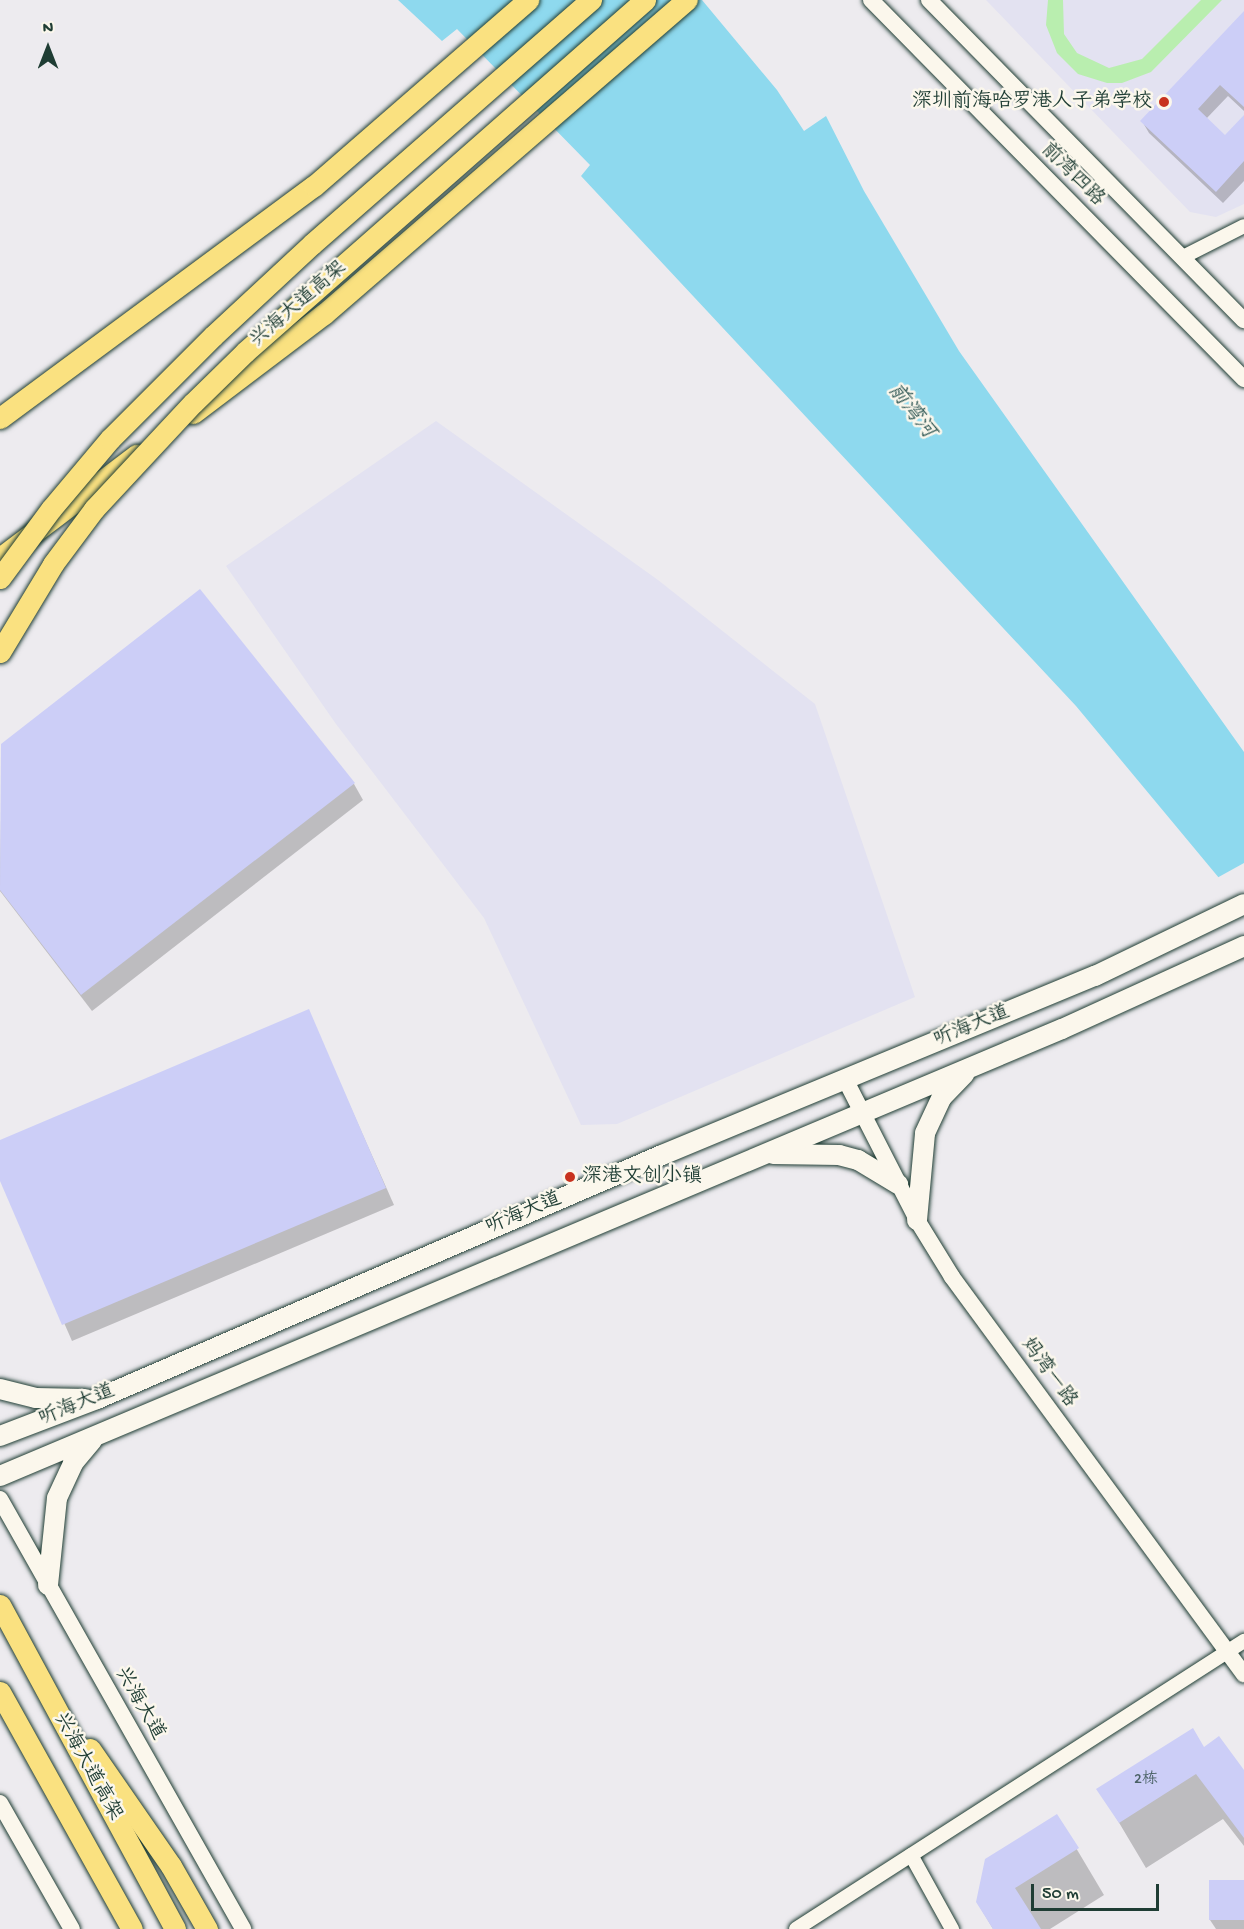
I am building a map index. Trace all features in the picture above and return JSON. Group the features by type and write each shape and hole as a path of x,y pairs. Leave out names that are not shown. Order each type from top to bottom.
{"main road":[{"path":"0,418 314,186 528,0"},
{"name":"兴海大道高架","path":"0,578 51,509 110,440 213,336 312,244 591,0"},
{"name":"兴海大道高架","path":"0,652 53,564 94,509 193,403 244,352 645,0"},
{"path":"0,558 324,314 687,0"},
{"name":"听海大道","path":"0,1436 97,1399 845,1079 1095,976 1244,904"},
{"name":"听海大道","path":"0,1476 758,1155 973,1067 1244,946"},
{"path":"917,1220 925,1133 942,1097 973,1067"},
{"path":"758,1155 839,1155 858,1160 898,1184"},
{"path":"0,1389 36,1398 97,1399"},
{"path":"48,1585 57,1498 82,1448 98,1435"},
{"path":"4,1614 171,1866 207,1929"},
{"name":"兴海大道高架","path":"4,1614 176,1929"},
{"name":"兴海大道高架","path":"0,1692 132,1929"}],"street":[{"name":"前湾四路","path":"871,0 1244,379"},
{"name":"前湾四路","path":"929,0 1244,320"},
{"path":"1183,257 1244,226"},
{"name":"妈湾一路","path":"845,1079 917,1220 952,1276 1244,1674"},
{"name":"兴海大道","path":"0,1498 243,1929"},
{"path":"796,1929 1244,1641"},
{"path":"0,1803 72,1929"},
{"path":"911,1855 952,1929"}],"shaded area":[{"name":"深圳前海哈罗港人子弟学校","path":"986,0 1244,0 1244,204 1216,217 1190,212"},
{"path":"436,421 658,580 815,704 915,997 617,1124 581,1125 484,918 336,724 226,566"}],"green space":[{"path":"1048,0 1063,0 1064,34 1077,53 1109,68 1142,59 1201,0 1222,0 1151,72 1122,83 1107,83 1078,74 1057,53 1046,25"}],"water":[{"name":"前湾河","path":"398,0 702,0 777,90 804,131 826,116 864,191 959,351 1244,752 1244,908 1076,706 581,176 590,165 457,29 442,41"}],"pier":[{"path":"1244,863 1244,911 1215,879"}],"building":[{"path":"1244,11 1244,107 1220,85 1198,109 1225,135 1244,115 1244,161 1216,192 1140,121"},
{"path":"200,589 355,783 81,995 0,890 1,744"},
{"path":"309,1009 386,1188 62,1325 0,1181 0,1140"},
{"path":"1193,1728 1204,1747 1219,1736 1244,1770 1244,1838 1196,1774 1119,1823 1096,1789"},
{"path":"1057,1814 1079,1848 1015,1888 1041,1929 993,1929 976,1902 985,1859"},
{"path":"1209,1880 1244,1880 1244,1920 1209,1920"}],"place":[{"name":"深圳前海哈罗港人子弟学校","path":"1164,102"},
{"name":"深港文创小镇","path":"570,1177"}]}
